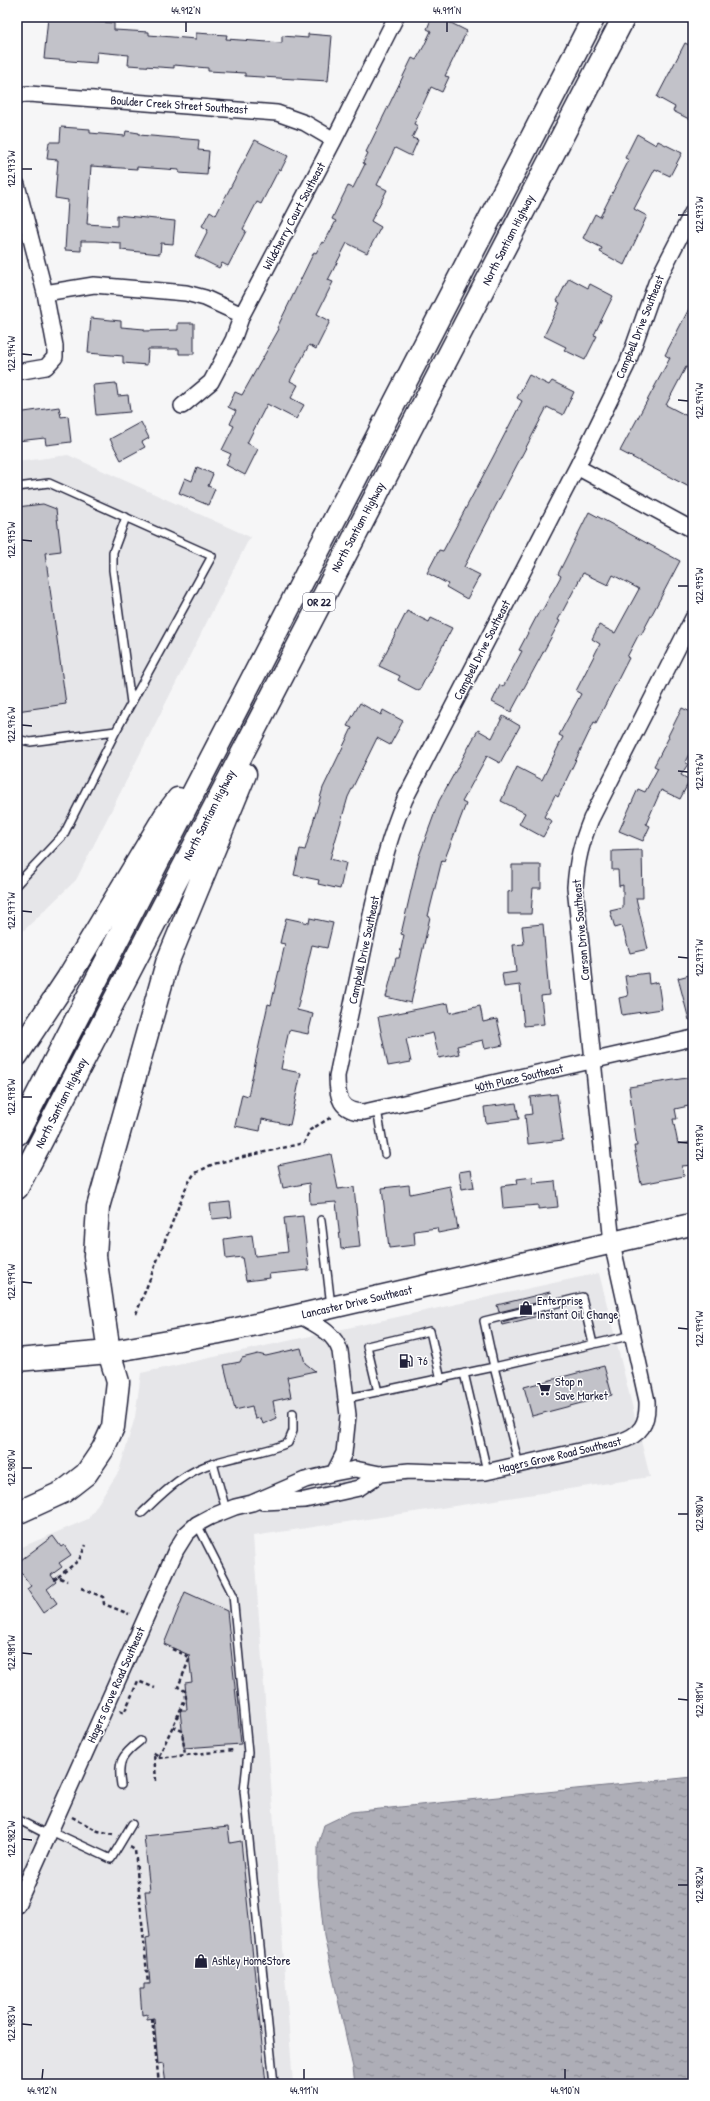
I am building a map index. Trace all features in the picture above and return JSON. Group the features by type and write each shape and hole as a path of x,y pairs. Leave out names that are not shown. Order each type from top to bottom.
{"main road":[{"name":"North Santiam Highway","path":"17,1134 594,17"},
{"name":"North Santiam Highway","path":"17,1188 297,644 624,17"},
{"path":"17,1513 63,1492 86,1474 103,1449 113,1426 118,1382 110,1352 95,1256 100,1199 168,963 297,644"},
{"path":"17,1055 68,978 165,816 216,749"},
{"name":"Lancaster Drive Southeast","path":"17,1360 110,1352 217,1333 693,1224"}],"street":[{"name":"Wildcherry Court Southeast","path":"182,406 211,382 233,340 242,315 334,140 396,17"},
{"name":"Boulder Creek Street Southeast","path":"17,95 29,94 277,113 305,123 334,140"},
{"path":"17,191 45,293 56,346 55,357 46,367 17,372"},
{"name":"Campbell Drive Southeast","path":"346,1108 340,1099 337,1076 389,840 405,799 577,466 633,352 656,283 693,211"},
{"path":"45,293 94,285 186,293 205,298 242,315"},
{"path":"577,466 693,530"},
{"name":"Carson Drive Southeast","path":"612,1243 575,888 580,846 591,819 693,618"},
{"name":"40th Place Southeast","path":"346,1108 353,1112 377,1110 693,1038"},
{"name":"Hagers Grove Road Southeast","path":"17,1905 173,1557 186,1534 197,1524 226,1510 252,1503 306,1480 334,1473 355,1469 380,1474 409,1471 464,1473 487,1471 619,1442 637,1434 646,1418 647,1410 633,1335 612,1243"},
{"path":"299,1315 330,1333 338,1343 348,1398 348,1425 344,1453 334,1473"},
{"name":"Hagers Grove Road Southeast","path":"252,1503 305,1500 359,1488 380,1474"}],"lane":[{"path":"17,487 49,483 212,556 116,731 64,834 17,884"},
{"path":"126,517 113,552 113,570 131,703"},
{"path":"17,739 30,742 116,731"},
{"path":"377,1110 385,1154"},
{"path":"321,1220 331,1308"},
{"path":"519,1465 484,1321 582,1297 593,1344"},
{"path":"378,1392 367,1346 430,1331 441,1380"},
{"path":"348,1398 441,1380 464,1373 633,1335"},
{"path":"464,1373 487,1471"},
{"path":"142,1513 173,1482 213,1463 274,1449 288,1443 293,1431 293,1413"},
{"path":"213,1463 226,1510"},
{"path":"197,1524 233,1595 248,1753 244,1791 274,2084"},
{"path":"121,1786 120,1776 122,1756 140,1741"},
{"path":"17,1819 110,1860 132,1824"}],"path":[{"path":"136,1314 187,1185 194,1174 214,1164 304,1143 310,1130 346,1108"},
{"path":"54,1580 79,1560 86,1545"},
{"path":"58,1577 67,1581"},
{"path":"82,1588 102,1596 104,1604 129,1614"},
{"path":"159,1756 186,1698 185,1691 178,1687 190,1660 189,1657 172,1649"},
{"path":"118,1710 124,1713 138,1681 155,1688"},
{"path":"173,1726 182,1731 185,1755"},
{"path":"156,1781 154,1753 159,1756 158,1758 234,1750"},
{"path":"72,1817 98,1831 114,1834"},
{"path":"130,1847 135,1850 148,1984"},
{"path":"152,2018 159,2084"}],"shaded area":[{"path":"68,455 250,537 76,880 17,937 17,462"},
{"path":"599,1273 650,1477 253,1536 293,2084 17,2084 17,1549 88,1519 119,1471 135,1417 141,1373"}],"water":[{"path":"693,1777 693,2084 355,2084 353,2068 324,1936 318,1878 318,1845 324,1825 351,1812"}],"building":[{"path":"48,17 71,17 71,20 114,23 114,30 149,32 149,35 196,39 196,33 227,35 226,39 282,43 282,36 308,38 308,34 332,36 328,81 245,76 245,73 208,71 208,68 174,65 174,68 128,65 129,55 97,52 96,63 44,59"},
{"path":"432,17 452,17 449,22 467,31 445,76 449,77 442,92 431,87 414,124 418,126 412,138 418,140 411,156 395,148 377,185 387,190 371,221 381,227 367,253 347,243 328,280 333,282 317,314 330,321 316,349 309,345 290,381 298,385 291,398 304,405 296,419 267,404 247,443 258,449 245,475 226,465 231,454 222,450 234,426 230,424 236,411 228,407 235,392 242,395 279,329 277,328 314,252 316,253 322,242 324,243 336,221 332,219 348,186 353,188 365,164 363,163 368,153 366,152 412,58 416,60 424,46 431,31 427,29"},
{"path":"685,43 693,47 693,121 673,111 675,107 657,97"},
{"path":"61,127 90,129 90,133 125,136 126,131 139,133 139,135 199,140 198,150 209,151 207,175 179,173 179,170 91,166 87,224 117,226 117,215 175,221 173,244 161,243 160,254 121,250 121,243 96,241 81,241 81,251 65,250 68,200 55,198 58,160 47,159 49,142 60,142"},
{"path":"637,134 656,145 658,141 682,153 670,176 655,169 634,209 647,216 624,265 600,252 602,248 583,238 595,214 600,217 629,160 625,158"},
{"path":"255,140 288,156 281,170 279,169 261,204 257,202 243,229 246,231 228,266 222,263 219,268 195,256 208,230 202,226 210,211 216,215"},
{"path":"569,278 588,288 590,284 613,296 594,335 597,336 585,360 564,350 566,347 544,336 560,303 557,301"},
{"path":"693,301 693,370 686,367 666,405 693,419 693,489 620,451 670,358 665,355"},
{"path":"91,318 121,321 121,327 144,329 144,331 178,330 178,323 194,323 194,354 179,354 179,349 148,349 147,365 123,363 123,356 88,353"},
{"path":"529,375 549,385 552,381 574,392 563,415 547,407 464,567 480,575 467,599 446,587 448,584 427,573 439,550 443,551 522,401 517,398"},
{"path":"116,383 118,396 128,395 130,412 96,415 93,385"},
{"path":"59,407 61,417 68,416 71,442 46,445 45,438 17,441 17,413"},
{"path":"141,422 149,438 142,442 145,447 121,460 110,439"},
{"path":"197,467 213,474 208,486 215,489 208,505 179,493 185,478 192,481"},
{"path":"43,504 56,509 61,551 45,553 66,704 17,711 17,507"},
{"path":"589,512 680,561 641,635 639,634 627,657 629,658 596,723 594,722 558,797 555,795 544,817 552,821 543,837 519,824 525,813 501,801 517,767 542,780 563,737 559,735 581,694 576,691 600,644 592,639 599,625 615,633 639,589 613,575 608,585 583,573 558,620 560,621 511,712 492,702 500,685 503,687 522,651 519,650 540,610 542,611 561,576 558,574"},
{"path":"407,611 429,622 431,618 452,628 419,691 398,680 400,676 379,666"},
{"path":"360,703 381,715 383,710 403,721 390,745 377,738 348,797 330,859 346,863 340,889 318,884 319,880 294,875 300,849 305,850 323,788 352,728 347,726"},
{"path":"682,708 693,713 693,746 685,762 688,764 681,775 690,780 680,799 661,790 646,824 650,826 643,841 619,831 638,789 645,792 658,768 654,766"},
{"path":"503,716 520,726 500,763 487,756 462,802 466,804 444,861 442,860 428,916 430,917 411,1003 386,997 396,958 399,958 404,935 401,934 419,856 439,801 478,730 492,738"},
{"path":"642,850 643,898 636,898 648,949 630,953 622,926 615,928 610,911 623,908 623,885 619,886 618,870 612,870 612,851"},
{"path":"512,865 541,865 541,888 533,888 531,914 508,914 508,892 512,891"},
{"path":"286,918 309,923 310,918 333,923 327,948 312,945 297,1010 313,1014 308,1034 289,1030 284,1053 281,1069 301,1073 290,1125 262,1119 260,1131 235,1126 242,1094 248,1096 268,1004 271,1005 285,944 280,943"},
{"path":"543,924 549,995 541,996 544,1024 524,1026 520,985 504,987 502,974 516,972 513,945 524,944 522,926"},
{"path":"648,973 649,984 658,982 662,1009 622,1015 619,998 628,996 625,976"},
{"path":"693,974 693,1019 689,1020 678,978"},
{"path":"448,1003 450,1013 480,1006 483,1022 497,1019 503,1045 485,1049 483,1040 457,1046 459,1054 439,1058 433,1033 406,1039 411,1062 388,1066 378,1017"},
{"path":"693,1077 693,1105 675,1109 677,1119 673,1119 678,1144 693,1142 693,1165 682,1166 684,1176 641,1184 634,1146 637,1146 629,1087"},
{"path":"557,1094 563,1140 528,1144 525,1115 532,1114 530,1097"},
{"path":"516,1103 519,1119 486,1123 484,1107"},
{"path":"331,1154 338,1189 354,1187 360,1247 341,1249 336,1202 310,1204 309,1183 283,1188 278,1165"},
{"path":"471,1170 474,1187 462,1189 459,1172"},
{"path":"533,1177 533,1183 555,1181 558,1207 538,1209 538,1205 503,1208 501,1186 518,1184 517,1179"},
{"path":"409,1185 410,1194 450,1186 458,1229 438,1233 437,1228 414,1231 415,1245 389,1248 382,1188"},
{"path":"230,1202 232,1217 212,1219 210,1204"},
{"path":"303,1216 309,1270 269,1274 270,1278 246,1281 242,1257 226,1259 224,1239 252,1235 255,1256 288,1252 284,1218"},
{"path":"550,1292 552,1299 499,1312 497,1305"},
{"path":"554,1309 555,1312 502,1325 501,1322"},
{"path":"301,1348 305,1363 315,1371 287,1377 291,1397 273,1401 276,1418 263,1424 261,1418 255,1419 252,1406 235,1410 224,1365 240,1362 242,1358 258,1354 266,1356"},
{"path":"604,1366 612,1395 532,1416 524,1387"},
{"path":"53,1536 61,1547 64,1545 71,1555 59,1563 62,1567 51,1575 56,1582 47,1589 57,1603 43,1613 27,1589 31,1586 17,1567 17,1563"},
{"path":"185,1592 227,1611 241,1744 184,1748 180,1710 187,1710 185,1683 192,1682 189,1655 164,1644"},
{"name":"Ashley HomeStore","path":"228,1827 230,1843 241,1841 266,2084 166,2084 163,2063 158,2064 154,2018 147,2019 147,2014 142,2015 140,1989 144,1989 144,1984 150,1984 146,1938 150,1937 145,1891 150,1891 144,1836"}],"place":[{"name":"Enterprise Instant Oil Change","path":"526,1308"},
{"name":"76","path":"406,1361"},
{"name":"Stop n Save Market","path":"544,1389"},
{"name":"Ashley HomeStore","path":"201,1961"}]}
